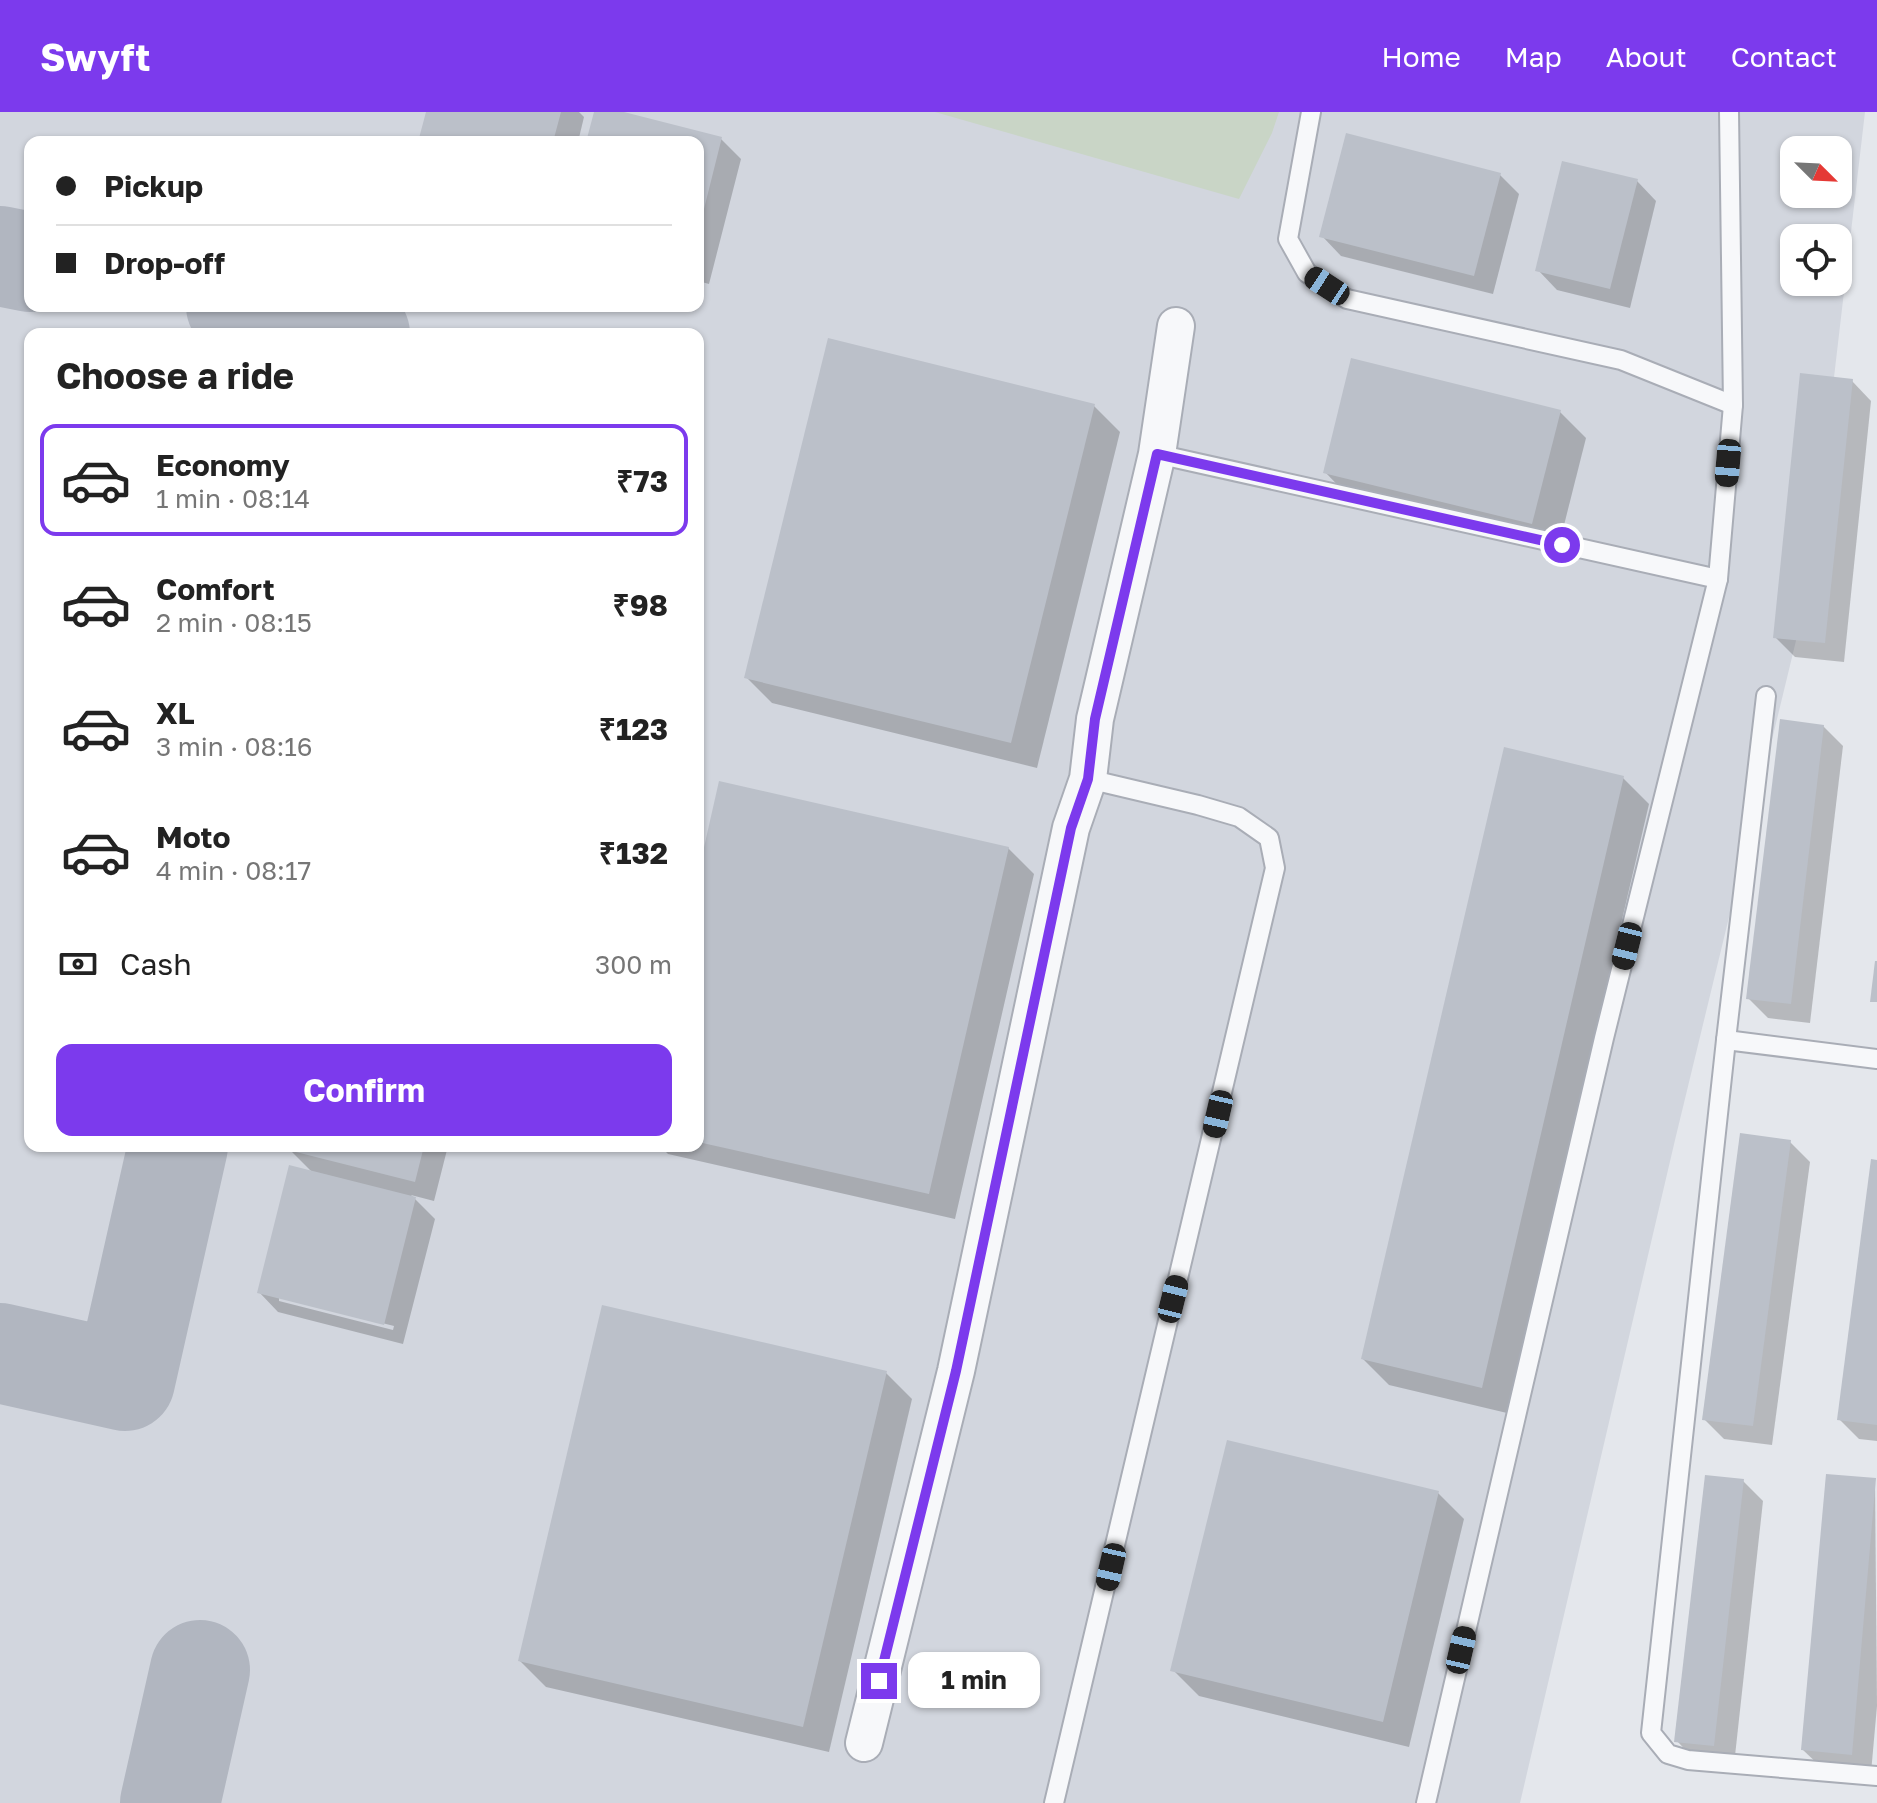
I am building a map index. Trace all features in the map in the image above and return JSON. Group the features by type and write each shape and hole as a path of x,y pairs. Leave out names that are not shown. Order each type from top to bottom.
{"street":[{"path":"864,1743 956,1371 1071,828 1088,779 1095,719 1157,454 1176,326"}],"lane":[{"path":"1311,112 1288,239 1307,273 1347,299 1621,360 1733,405"},
{"path":"1426,1803 1604,1038 1718,579 1733,405 1729,112"},
{"path":"1157,454 1718,579"},
{"path":"1766,696 1651,1733 1668,1754 1688,1760 1877,1776"},
{"path":"1054,1803 1275,868 1269,838 1239,817 1088,779"},
{"path":"1726,1040 1877,1059"}],"shaded area":[{"path":"0,112 1865,112 1852,224 1780,224 1780,296 1844,296 1822,480 1801,620 1675,1140 1520,1803 0,1803"}],"green space":[{"path":"935,112 1279,112 1272,133 1239,199"}],"building":[{"path":"426,112 561,112 555,136 420,136"},
{"path":"594,112 624,112 722,137 704,209 704,136 588,136"},
{"path":"1346,133 1501,173 1474,276 1319,237"},
{"path":"1562,161 1638,179 1610,289 1535,271"},
{"path":"828,338 1095,404 1011,743 744,678"},
{"path":"1351,358 1561,410 1532,524 1323,473"},
{"path":"1800,373 1853,379 1825,643 1773,638"},
{"path":"1780,719 1824,725 1791,1004 1746,999"},
{"path":"1504,747 1624,776 1482,1388 1361,1359"},
{"path":"719,781 1009,847 929,1194 704,1143 704,847"},
{"path":"1875,961 1877,1002 1870,1002"},
{"path":"1740,1133 1791,1140 1753,1426 1702,1420"},
{"path":"296,1152 422,1152 415,1182"},
{"path":"1871,1159 1877,1160 1877,1425 1837,1420"},
{"path":"289,1165 416,1197 384,1325 257,1293"},
{"path":"602,1305 887,1371 803,1727 518,1661"},
{"path":"1227,1440 1439,1491 1383,1722 1170,1671"},
{"path":"1826,1474 1876,1478 1852,1755 1801,1750"},
{"path":"1705,1475 1744,1479 1714,1746 1674,1742"}],"taxiway":[{"path":"0,256 24,261"},
{"path":"263,312 333,328"},
{"path":"0,1353 125,1381 177,1152"},
{"path":"170,1803 200,1670"}],"route":[{"path":"879,1681 956,1371 1071,828 1088,779 1095,719 1157,454 1562,545"}]}
